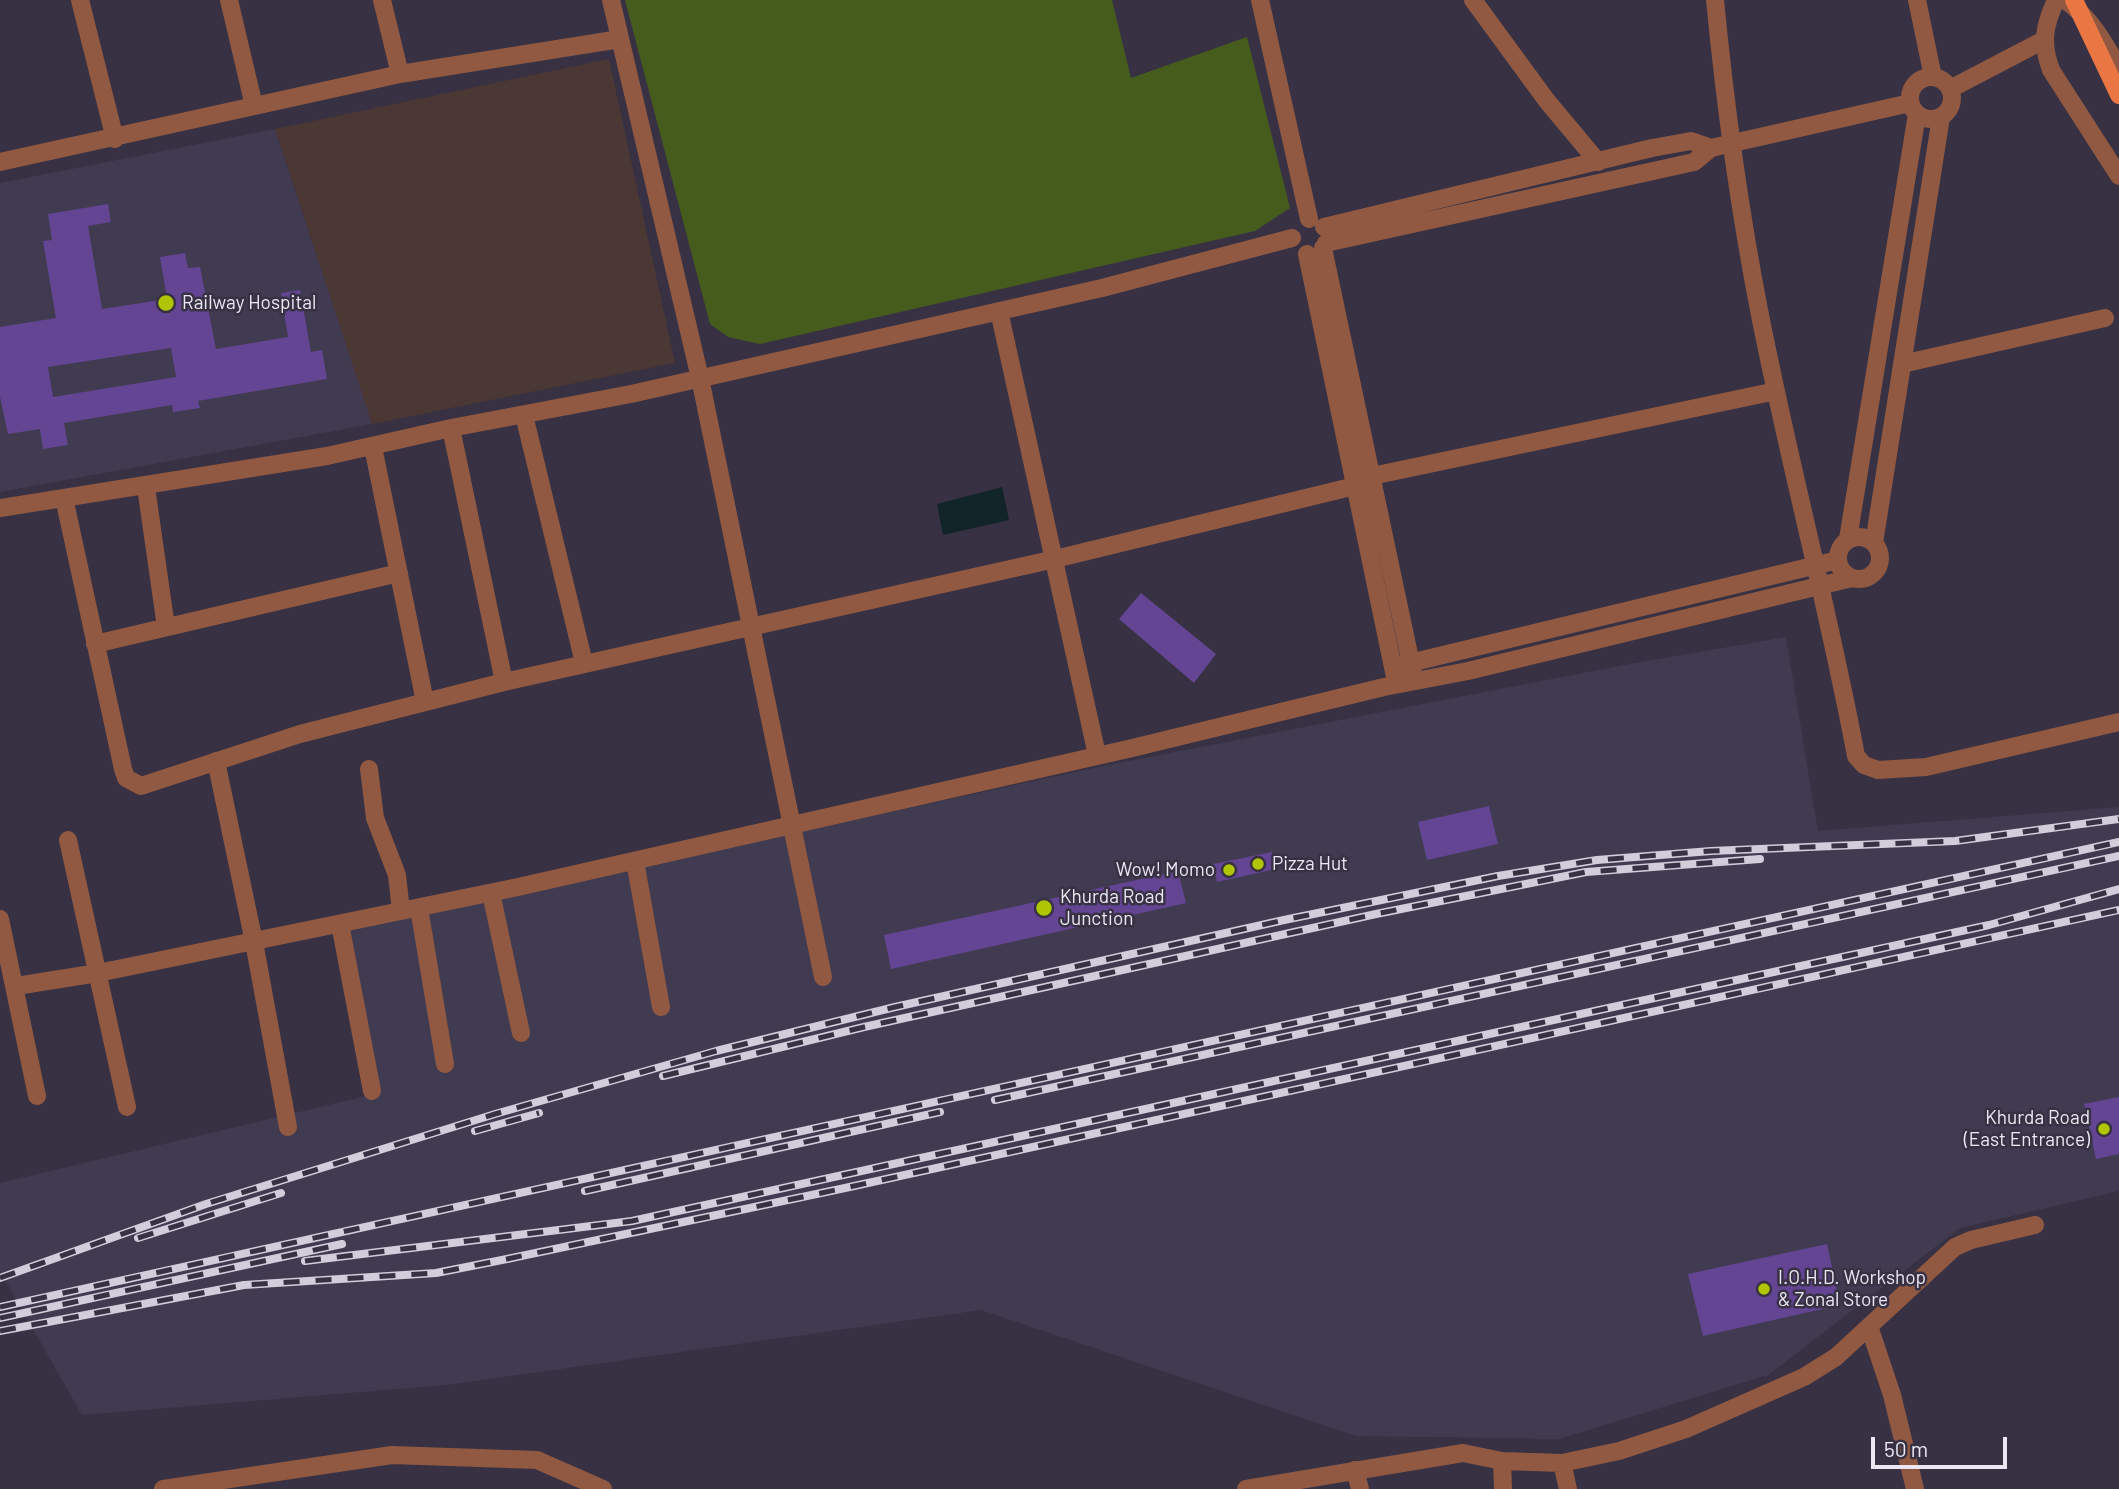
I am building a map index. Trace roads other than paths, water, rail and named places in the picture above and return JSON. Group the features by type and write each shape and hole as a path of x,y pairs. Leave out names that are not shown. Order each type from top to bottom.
{"main road":[{"path":"2074,0 2119,95"}],"street":[{"path":"80,0 115,139"},
{"path":"229,0 254,106"},
{"path":"382,0 400,74"},
{"path":"611,0 700,378 823,976"},
{"path":"1260,0 1318,238 1413,672"},
{"path":"1473,0 1547,102 1598,162"},
{"path":"1716,0 1730,144 1776,390 1856,756 1864,765 1878,770 1926,767 2119,722"},
{"path":"16,986 98,973 491,893 1097,755 1394,676 1821,587 1852,578 1866,578 1877,569 1880,556 1874,543 1941,117 1952,103 1950,89 1933,76 1917,0"},
{"path":"2056,0 2042,41 2051,70 2119,176"},
{"path":"2065,0 2088,18 2101,35 2119,69"},
{"path":"0,162 115,139 400,74 620,39"},
{"path":"1950,89 2042,41"},
{"path":"1852,578 1841,570 1839,549 1848,539 1915,83 1933,76"},
{"path":"1711,148 1691,141 1598,162 1318,238 1297,248 1292,238 1295,227 1318,238 1695,162 1711,148 1913,108 1930,119 1941,117"},
{"path":"0,508 146,487 373,447 450,428 700,378 999,311 1155,275 1292,238"},
{"path":"1318,238 1354,486 1394,676"},
{"path":"999,311 1097,755"},
{"path":"1902,364 2105,318"},
{"path":"1372,476 1776,390"},
{"path":"524,415 583,663"},
{"path":"450,428 504,682"},
{"path":"373,447 425,702"},
{"path":"64,498 126,778 141,786 300,733 504,682 751,624 1055,559 1354,486"},
{"path":"146,487 166,627"},
{"path":"1848,539 1862,537 1874,543"},
{"path":"1413,672 1838,559"},
{"path":"95,644 399,573"},
{"path":"216,761 254,942 288,1127"},
{"path":"369,769 375,818 410,910 445,1064"},
{"path":"68,840 127,1107"},
{"path":"635,861 661,1007"},
{"path":"491,893 521,1033"},
{"path":"0,919 6,966 16,986 37,1096"},
{"path":"340,924 372,1091"},
{"path":"1246,1489 1463,1453 1502,1461 1562,1462 1619,1451 1742,1406 1804,1377 1836,1357 1870,1329 1939,1259 1955,1247 1971,1240 2035,1226"},
{"path":"1870,1329 1892,1395 1915,1489"},
{"path":"163,1489 392,1455 537,1460 603,1489"},
{"path":"1502,1461 1503,1489"},
{"path":"1562,1462 1568,1489"},
{"path":"1355,1470 1360,1489"}],"railway":[{"path":"0,1278 206,1204 495,1114 716,1051 895,1007 1284,920 1498,876 1597,860 1711,851 1955,841 2119,819"},
{"path":"0,1307 2119,842"},
{"path":"995,1100 2119,856"},
{"path":"663,1076 864,1027 1376,914 1586,872 1760,859"},
{"path":"305,1261 632,1221 1989,925 2119,889"},
{"path":"0,1331 244,1285 436,1273 507,1259 845,1188 2119,910"},
{"path":"585,1191 940,1112"},
{"path":"475,1131 539,1113"},
{"path":"138,1238 281,1193"},
{"path":"0,1318 342,1244"}],"place":[{"name":"Railway Hospital","path":"166,303"},
{"name":"Pizza Hut","path":"1258,864"},
{"name":"Wow! Momo","path":"1229,870"},
{"name":"Khurda Road Junction","path":"1044,908"},
{"name":"Khurda Road (East Entrance)","path":"2104,1129"},
{"name":"I.O.H.D. Workshop & Zonal Store","path":"1764,1289"}]}
